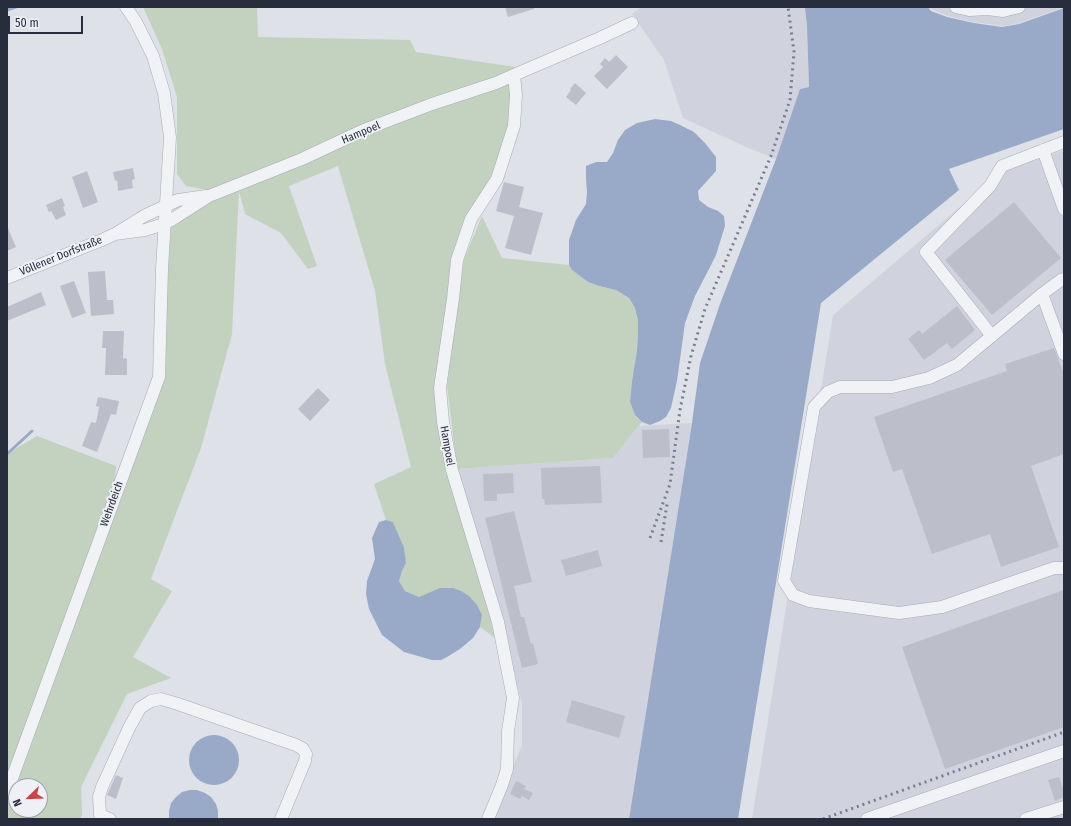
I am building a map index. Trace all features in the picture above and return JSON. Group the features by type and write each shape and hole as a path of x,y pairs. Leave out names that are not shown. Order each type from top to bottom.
{"street":[{"name":"Wehrdeich","path":"7,792 159,377 164,224 170,137 164,93 153,56 136,22 126,7"},
{"path":"956,7 969,10 988,9 1003,11 1019,7"},
{"name":"Hampoel","path":"164,224 210,196 302,159 364,130 514,75 632,23"},
{"name":"Hampoel","path":"488,819 507,769 508,731 513,698 498,622 452,470 443,422 440,388 457,260 472,220 496,179 514,126 516,96 514,75"},
{"path":"992,336 926,252 990,186 1002,166 1064,142"},
{"path":"1043,150 1064,209"},
{"name":"Hampoel","path":"165,206 178,200 210,196"},
{"name":"Völlener Dorfstraße","path":"7,278 102,240 165,206"},
{"name":"Völlener Dorfstraße","path":"115,234 145,230 164,224"},
{"path":"1064,279 1042,294 957,365 929,378 892,387 840,387 828,392 814,407 784,581 794,595 808,600 899,612 942,607 1054,568 1064,568"},
{"path":"1042,294 1064,354"},
{"path":"110,819 100,815 99,797 102,787 140,708 152,701 160,699 296,745 303,749 306,754 305,761 281,819"},
{"path":"867,819 1064,751"},
{"path":"1026,819 1049,815 1064,807"}],"shaded area":[{"path":"642,7 805,7 809,87 800,89 776,159 683,118 664,60 632,14"},
{"path":"930,7 1064,7 1019,23 1003,26 973,22 948,16"},
{"path":"1064,150 1064,819 752,819 833,315 1000,173"},
{"path":"692,423 629,819 491,819 522,745 522,703 457,469 613,458 639,426"}],"green space":[{"path":"143,7 257,7 258,37 410,40 416,52 515,67 507,73 511,99 509,125 491,177 467,218 436,389 495,638 480,627 482,615 428,594 419,597 405,591 399,581 406,563 393,522 386,520 374,484 411,467 385,364 375,291 338,166 289,186 317,266 308,269 281,233 245,214 239,191 232,334 201,448 151,579 172,591 133,657 171,678 127,694 81,787 82,815 80,819 7,819 8,803 8,818 48,818 48,778 17,778 162,377 171,224 207,190 186,186 177,174 177,97 162,49"},
{"path":"482,216 502,258 569,265 572,270 588,282 616,290 629,298 635,308 638,320 638,336 630,402 636,417 642,422 613,458 457,469 447,385 464,259"},
{"path":"37,436 116,466 115,482 7,777 7,454"}],"water":[{"path":"805,7 928,7 931,11 947,17 1002,27 1019,24 1064,8 1064,129 949,169 959,190 821,303 738,819 629,819 692,423 700,363 720,304 776,159 800,89 809,87"},
{"path":"655,119 671,121 694,132 716,157 716,171 698,191 699,200 724,216 725,226 716,255 695,296 685,323 677,381 671,408 666,417 650,425 642,422 635,415 630,402 638,336 638,320 635,308 629,298 616,290 588,282 572,270 569,265 569,240 576,220 586,204 586,166 596,162 607,162 625,130 637,123"},
{"path":"386,520 393,522 404,548 406,563 399,581 405,591 419,597 440,588 453,588 469,596 477,605 482,615 480,627 473,638 460,649 441,660 432,660 404,652 382,635 369,609 366,594 367,581 375,559 372,538 379,522"},
{"path":"214,735 223,737 234,746 239,760 237,769 228,780 214,785 205,783 194,774 189,760 191,751 200,740"},
{"path":"197,790 211,797 216,804 218,819 169,819 171,803 182,792"}],"building":[{"path":"505,7 534,7 534,9 508,17"},
{"path":"616,55 628,67 607,89 594,76 603,67 600,64 605,58 609,62"},
{"path":"575,83 586,93 576,105 566,97"},
{"path":"133,168 135,179 132,180 133,188 118,191 117,180 115,181 113,172"},
{"path":"87,171 98,202 83,208 72,177"},
{"path":"504,182 524,187 519,207 543,213 531,255 505,248 514,216 496,211"},
{"path":"62,198 66,215 56,220 51,211 49,212 46,205"},
{"path":"1014,202 1061,258 992,315 945,260"},
{"path":"7,226 16,247 7,251"},
{"path":"105,271 107,300 113,300 114,314 91,316 88,272"},
{"path":"74,281 86,313 72,318 60,286"},
{"path":"41,292 46,305 7,321 7,307"},
{"path":"957,306 975,330 952,349 947,343 924,360 908,339 919,330 922,334"},
{"path":"103,331 124,331 123,358 127,359 127,375 105,375 106,348 102,348"},
{"path":"1054,348 1064,374 1064,454 1031,466 1059,547 1001,567 990,534 932,554 902,469 893,472 874,417 1007,371 1005,364"},
{"path":"318,388 330,400 310,421 298,409"},
{"path":"98,397 119,401 116,415 111,414 97,452 82,446 91,422 96,423 99,407 96,406"},
{"path":"669,429 670,457 643,458 642,430"},
{"path":"600,466 602,503 545,505 544,499 542,499 541,468"},
{"path":"513,473 514,493 497,494 497,501 484,501 483,474"},
{"path":"514,511 532,582 514,586 521,617 524,617 531,644 533,643 538,664 522,668 485,518"},
{"path":"598,550 602,566 566,576 561,560"},
{"path":"1064,590 1064,727 945,769 902,647"},
{"path":"572,700 625,716 619,738 566,722"},
{"path":"116,775 123,778 116,799 107,795"},
{"path":"1059,777 1064,792 1064,797 1055,801 1048,780"},
{"path":"516,781 526,786 524,789 533,793 529,800 522,796 520,799 510,794"}],"waterway":[{"path":"7,10 16,7"},
{"path":"7,454 32,431"}],"railway":[{"path":"650,538 670,484 680,410 691,356 705,309 771,156 790,100 794,52 788,7"},
{"path":"661,542 667,504"},
{"path":"823,819 1064,732"}]}
